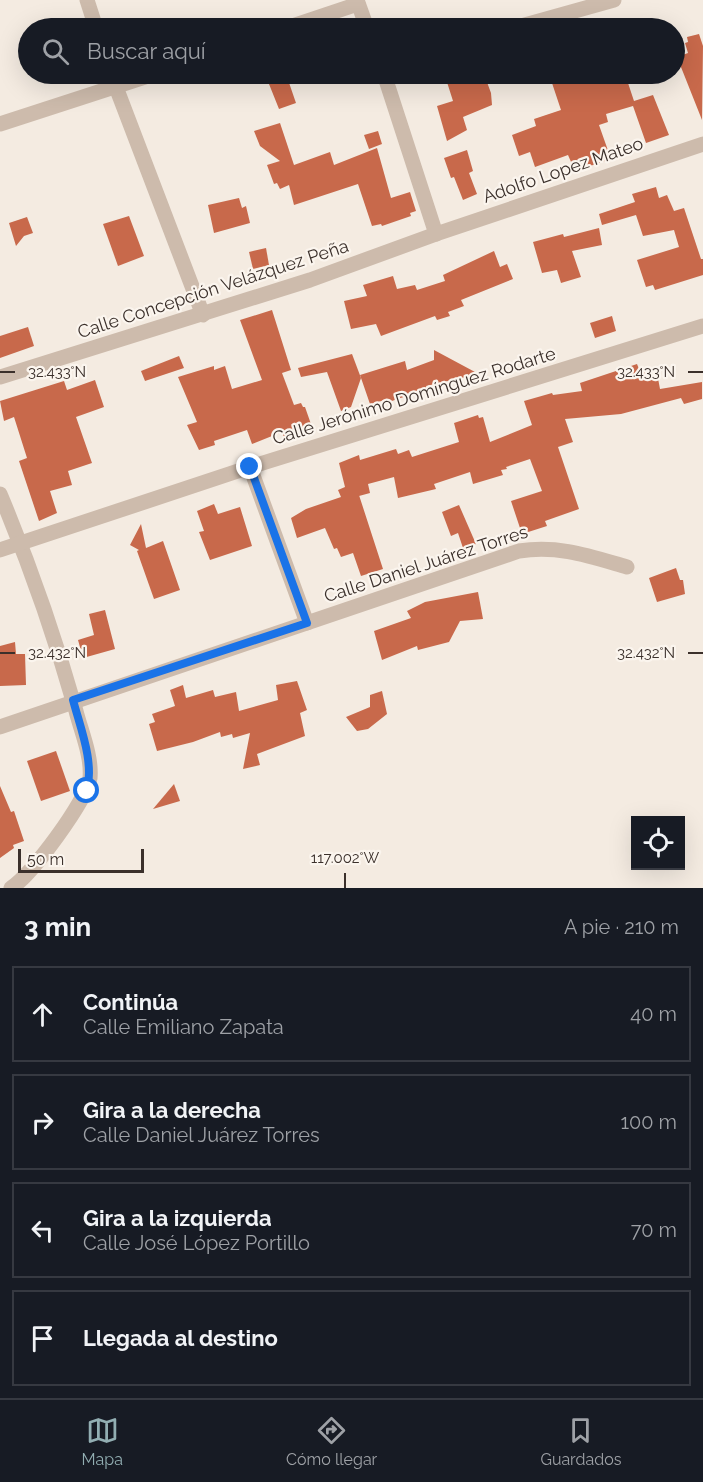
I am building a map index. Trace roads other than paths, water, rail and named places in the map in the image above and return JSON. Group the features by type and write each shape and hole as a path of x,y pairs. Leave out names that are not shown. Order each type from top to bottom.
{"street":[{"path":"87,0 93,18"},
{"path":"550,18 614,0"},
{"path":"313,18 358,2 364,18"},
{"path":"0,124 103,84"},
{"path":"115,84 203,315"},
{"path":"387,84 436,234"},
{"name":"Adolfo Lopez Mateo","path":"436,234 703,144"},
{"name":"Calle Concepción Velázquez Peña","path":"0,377 310,280 436,234"},
{"name":"Calle Jerónimo Domínguez Rodarte","path":"0,550 250,467 703,326"},
{"path":"250,467 307,623"},
{"path":"0,494 21,543 73,700 86,748 90,776 87,791 79,807 57,833 34,868 11,888"},
{"name":"Calle Daniel Juárez Torres","path":"0,727 73,700 519,551 554,548 627,567"}]}
